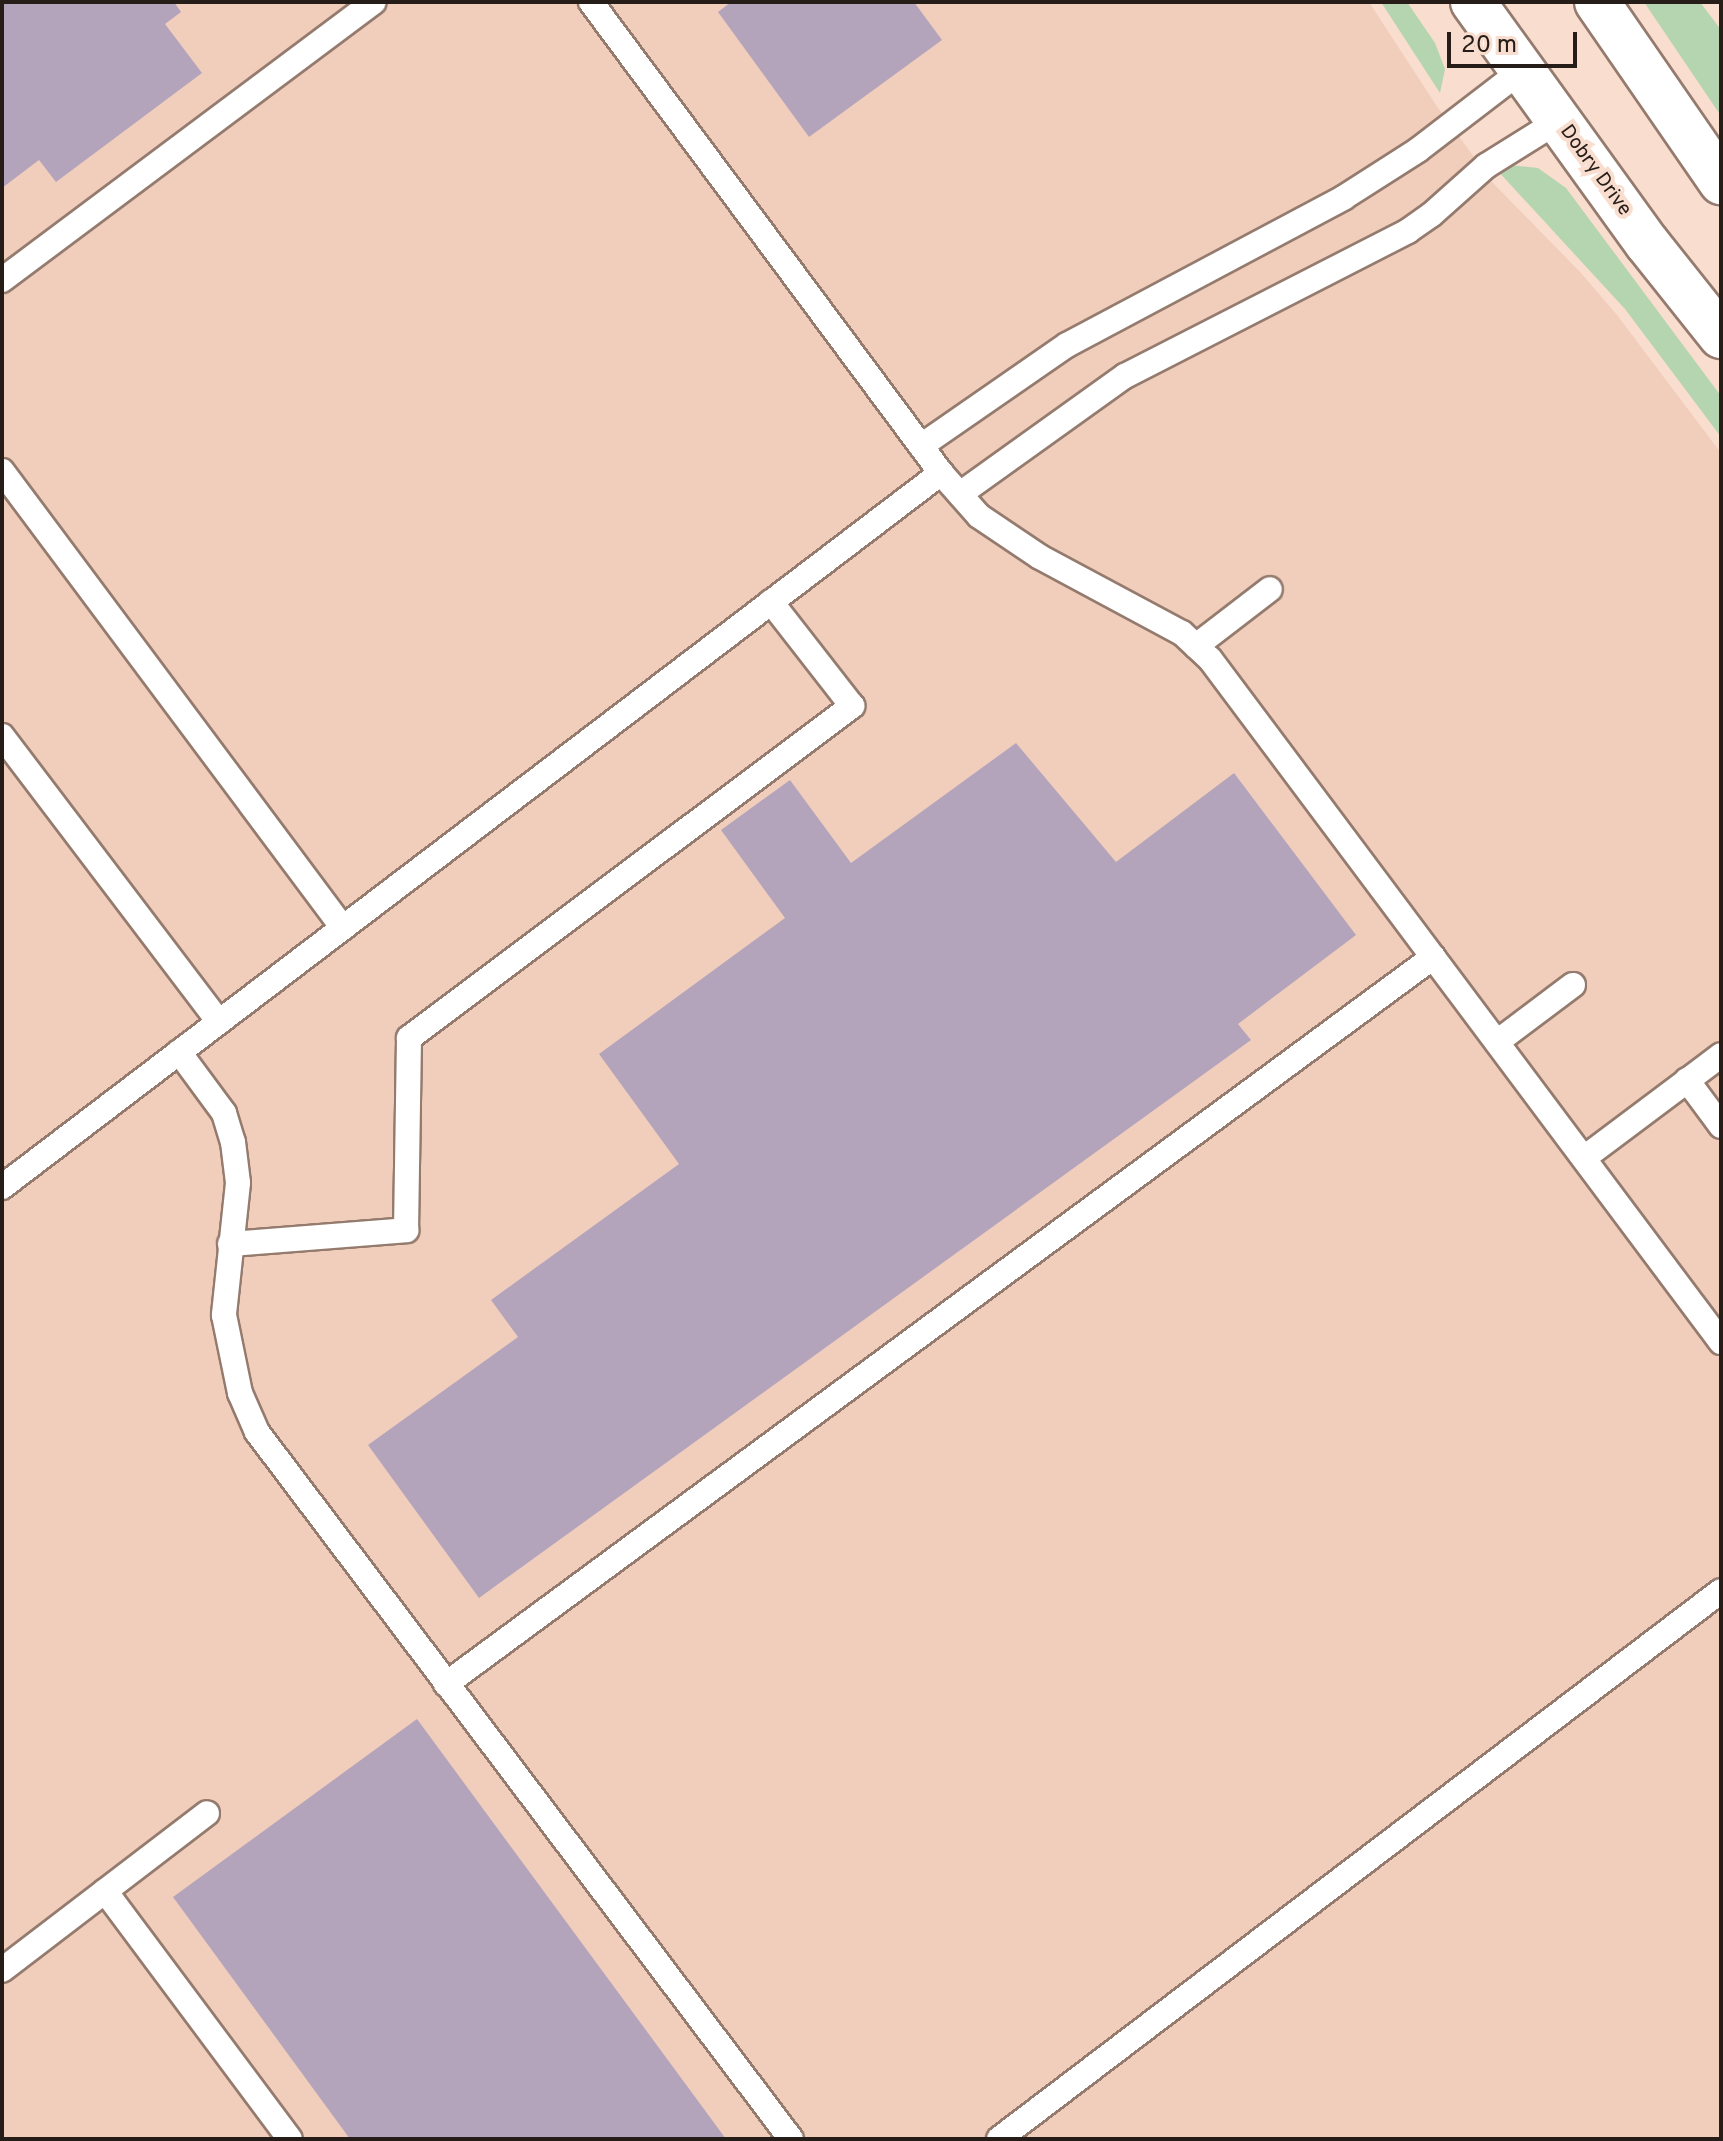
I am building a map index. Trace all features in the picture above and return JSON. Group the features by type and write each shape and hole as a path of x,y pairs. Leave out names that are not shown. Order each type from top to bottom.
{"main road":[{"name":"Dobry Drive","path":"1473,2 1558,121 1721,336"},
{"path":"1597,2 1721,182"}],"lane":[{"path":"2,280 374,2"},
{"path":"591,2 941,473 979,516 1006,537 1076,578 1154,616 1196,646 1258,722 1721,1342"},
{"path":"921,446 1067,345 1354,191 1418,150 1521,71"},
{"path":"960,494 1125,376 1408,231 1431,215 1486,166 1558,121"},
{"path":"2,471 343,928"},
{"path":"2,1187 941,473"},
{"path":"1196,646 1270,589"},
{"path":"230,1244 406,1230 409,1038 852,706 771,602"},
{"path":"2,736 219,1022"},
{"path":"446,1684 1433,957"},
{"path":"1497,1042 1573,985"},
{"path":"179,1052 224,1113 233,1142 238,1183 224,1315 240,1393 257,1432 791,2139"},
{"path":"1584,1158 1721,1055"},
{"path":"1687,1080 1721,1126"},
{"path":"999,2139 1721,1591"},
{"path":"2,1970 207,1813"},
{"path":"105,1891 290,2139"}],"shaded area":[{"path":"2,2 1369,2 1436,105 1493,183 1581,273 1617,315 1721,453 1721,2139 2,2139"}],"green space":[{"path":"1381,2 1407,2 1435,43 1445,69 1440,93"},
{"path":"1644,2 1700,2 1721,30 1721,116"},
{"path":"1509,165 1538,168 1566,188 1721,396 1721,437 1625,309 1497,170"}],"building":[{"path":"2,2 174,2 181,12 165,24 202,73 56,182 39,160 2,188"},
{"path":"731,2 914,2 942,40 809,137 718,12"},
{"path":"1016,743 1116,862 1234,773 1356,935 1238,1024 1251,1040 479,1598 368,1445 518,1337 491,1300 679,1164 599,1054 785,918 721,830 790,780 851,863"},
{"path":"417,1719 726,2139 350,2139 173,1897"}]}
